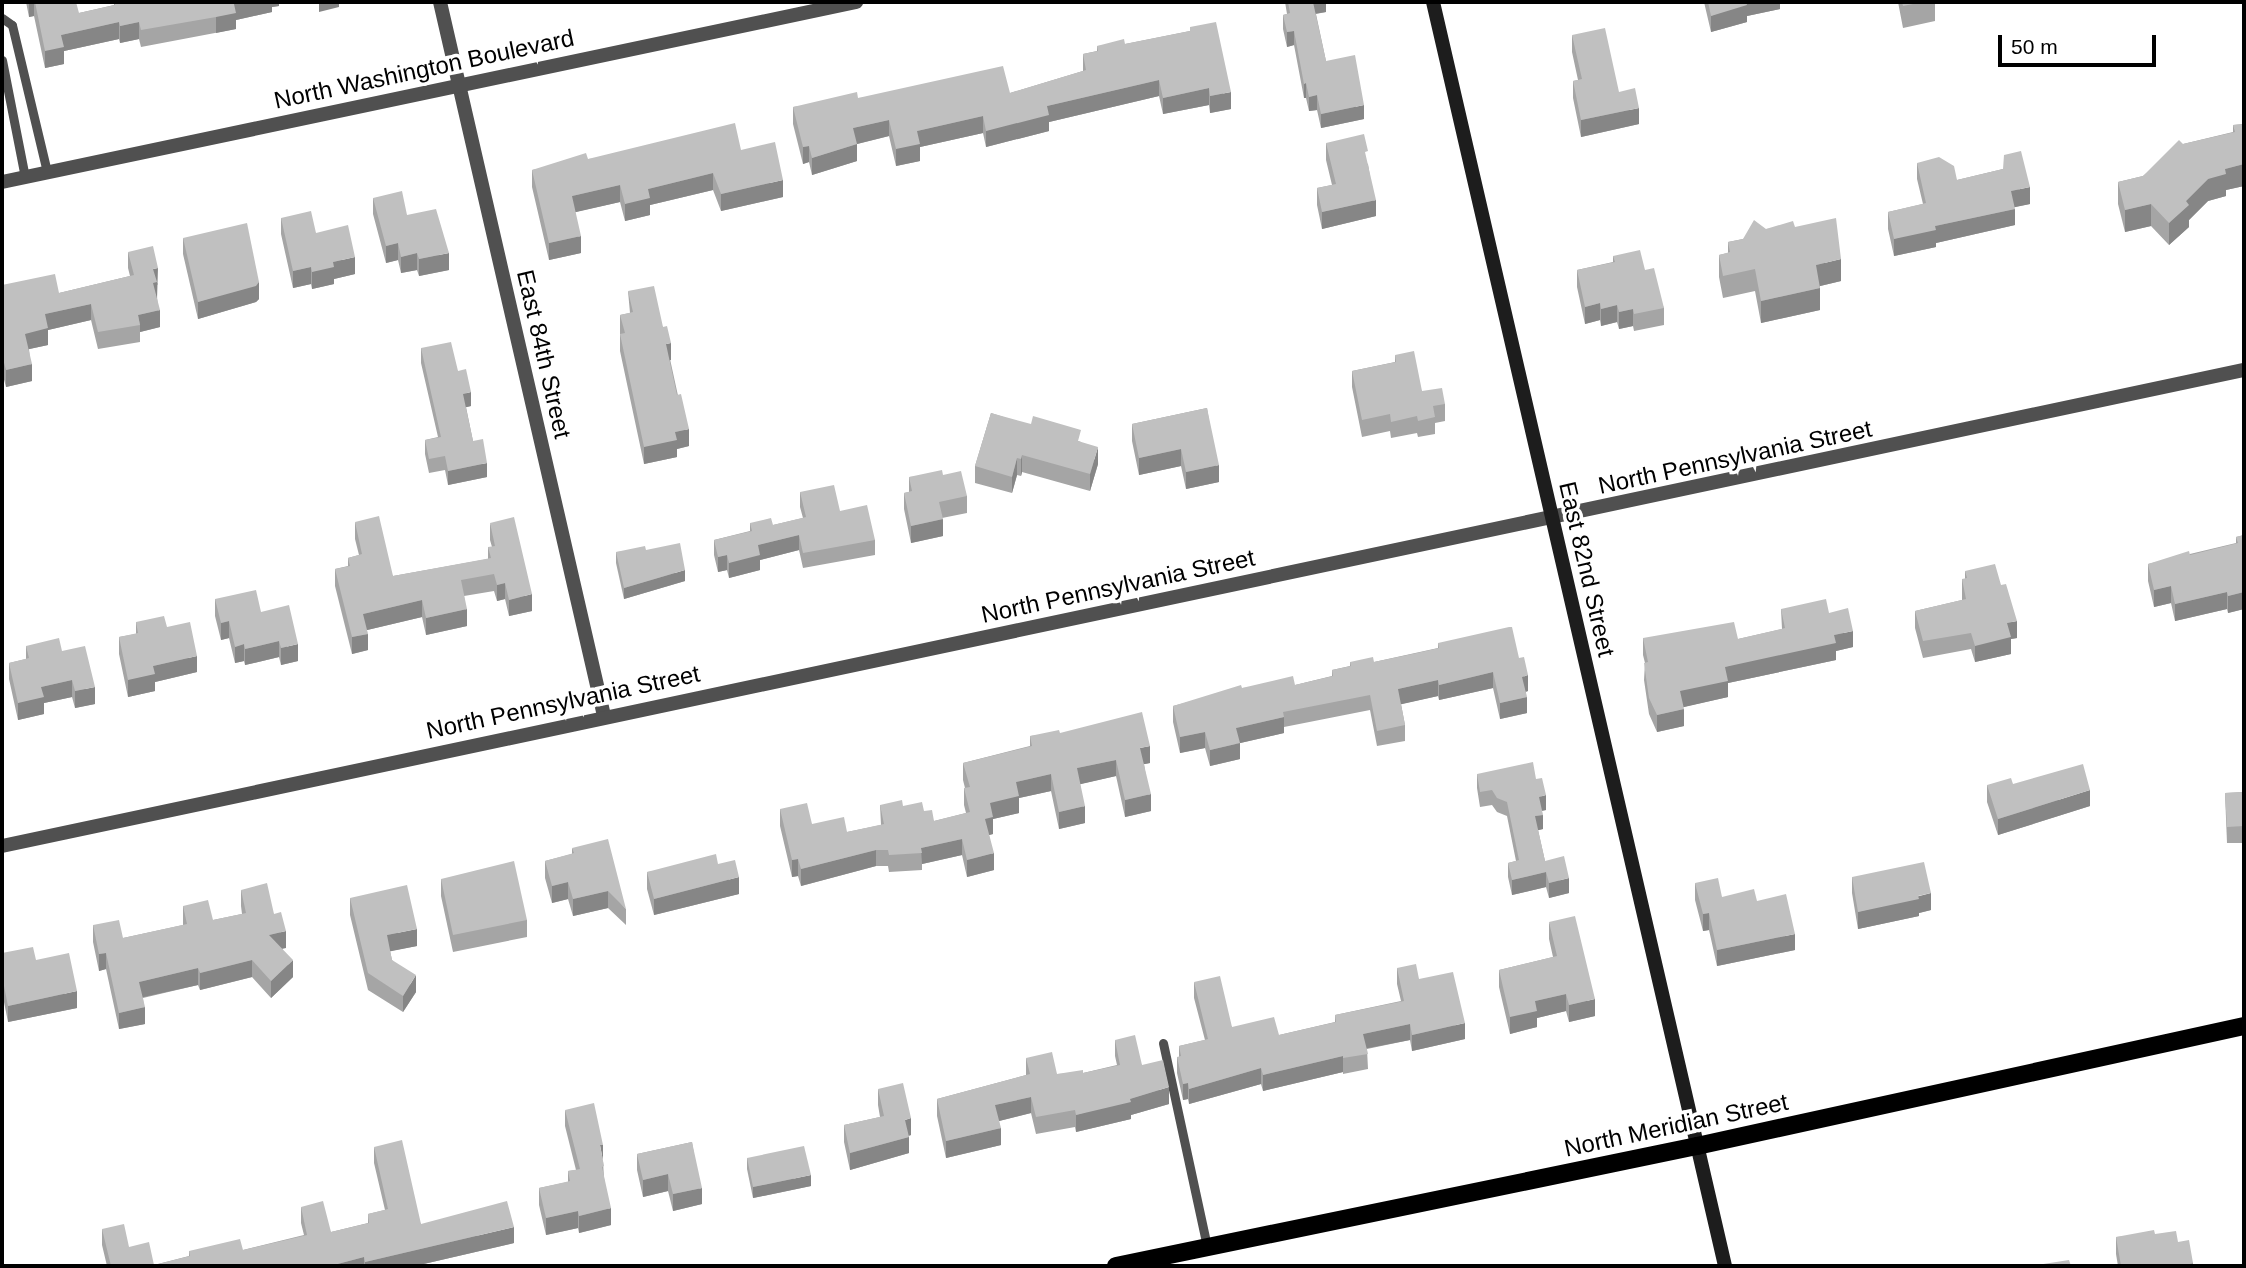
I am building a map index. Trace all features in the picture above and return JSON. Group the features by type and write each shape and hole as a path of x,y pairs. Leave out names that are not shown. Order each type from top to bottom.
{"main road":[{"name":"North Meridian Street","path":"1116,1266 1697,1146 2244,1026"}],"street":[{"name":"East 84th Street","path":"440,2 604,716"},
{"name":"North Washington Boulevard","path":"2,182 856,2"},
{"name":"East 82nd Street","path":"1433,2 1725,1266"},
{"name":"North Pennsylvania Street","path":"2,846 604,716 1552,519 2244,370"}],"lane":[{"path":"2,18 12,25 47,172"},
{"path":"2,60 25,177"},
{"path":"1163,1043 1208,1247"}],"building":[{"path":"35,2 76,2 79,13 115,5 114,2 245,2 234,4 236,13 216,17 141,30 139,22 120,26 119,22 61,35 64,47 45,51"},
{"path":"1288,2 1313,2 1326,61 1355,55 1364,105 1321,114 1317,95 1309,97 1306,83 1304,84 1294,31 1287,32 1283,15 1290,13"},
{"path":"1708,2 1746,2 1747,5 1711,16"},
{"path":"1902,2 1923,2 1903,6"},
{"path":"1216,22 1231,92 1210,96 1209,88 1163,98 1159,80 1047,106 1049,115 986,131 983,116 917,131 920,144 896,149 889,120 853,128 857,144 812,158 809,146 803,147 793,107 857,92 858,98 1003,66 1010,93 1086,70 1083,54 1098,51 1097,46 1124,39 1125,44 1190,31 1190,27"},
{"path":"1605,28 1619,92 1635,88 1639,108 1581,120 1573,81 1582,79 1572,35"},
{"path":"735,123 741,150 775,142 783,180 721,194 713,173 648,189 650,198 625,204 620,185 572,196 581,236 549,243 532,170 586,153 588,159"},
{"path":"2244,124 2244,164 2225,169 2226,174 2208,179 2186,201 2189,205 2169,223 2151,204 2125,210 2118,182 2143,176 2179,140 2183,144 2235,132 2233,125"},
{"path":"1364,134 1368,151 1365,152 1376,200 1322,212 1317,188 1336,184 1326,143"},
{"path":"2021,151 2030,187 2011,191 2015,209 1935,226 1936,230 1894,239 1888,212 1926,203 1917,163 1939,157 1954,166 1957,180 2003,169 2004,155"},
{"path":"402,191 407,215 436,209 449,253 419,259 417,253 401,257 398,243 386,246 373,198"},
{"path":"311,211 316,233 348,225 355,257 333,262 334,267 312,272 311,267 293,271 281,218"},
{"path":"1836,218 1841,259 1816,265 1820,288 1761,301 1755,269 1723,276 1719,255 1730,252 1728,242 1743,239 1754,220 1766,229 1793,221 1795,227"},
{"path":"247,223 259,282 256,286 198,302 183,238"},
{"path":"153,246 158,268 153,269 157,282 153,283 160,310 138,315 140,325 98,332 91,304 45,314 48,328 25,334 32,364 6,370 2,355 2,285 55,274 59,293 134,275 128,252"},
{"path":"1640,250 1645,270 1654,268 1664,308 1634,314 1633,309 1619,312 1617,305 1601,309 1600,303 1585,307 1577,270 1615,262 1613,256"},
{"path":"654,286 663,327 667,326 671,343 666,344 677,395 681,394 689,429 675,432 677,440 644,447 620,334 625,333 620,315 633,312 628,291"},
{"path":"451,342 458,371 466,369 471,392 463,394 473,441 483,439 487,463 448,471 445,456 429,459 425,440 441,437 421,348"},
{"path":"1414,351 1422,391 1442,388 1445,404 1433,406 1435,417 1418,421 1417,416 1391,422 1390,414 1362,420 1352,371 1396,362 1395,355"},
{"path":"1207,408 1219,465 1186,472 1181,449 1139,458 1132,424"},
{"path":"991,413 1031,424 1033,416 1081,430 1078,441 1098,447 1090,474 1022,455 1021,459 1017,458 1012,477 975,466"},
{"path":"942,470 943,475 961,471 967,496 939,502 943,519 911,526 904,493 912,491 909,477"},
{"path":"834,485 840,511 867,505 875,540 803,553 799,535 758,545 760,555 729,563 727,555 718,557 714,540 752,531 750,523 771,518 773,525 806,517 800,492"},
{"path":"379,516 393,576 491,558 488,547 495,546 490,523 514,517 532,594 509,600 505,583 497,585 494,574 461,580 467,609 426,618 422,600 363,614 368,634 352,637 335,569 350,566 348,558 362,554 355,522"},
{"path":"2244,535 2244,592 2228,596 2227,592 2175,604 2171,586 2154,590 2148,564 2189,551 2190,555 2238,543 2236,537"},
{"path":"680,543 685,570 624,588 616,552 645,546 646,550"},
{"path":"1995,564 2001,585 2006,584 2017,621 2007,623 2011,637 1975,646 1971,633 1923,641 1915,611 1966,599 1962,579 1967,578 1965,571"},
{"path":"256,590 261,612 289,605 298,644 281,648 279,641 245,649 244,644 235,647 229,621 221,623 215,599"},
{"path":"1826,599 1829,613 1848,608 1853,631 1834,635 1836,643 1725,667 1728,681 1680,691 1684,709 1657,715 1649,698 1644,663 1648,662 1643,638 1734,622 1738,639 1785,628 1781,609"},
{"path":"164,616 167,627 190,622 197,656 153,666 155,674 128,680 119,637 138,633 136,622"},
{"path":"1512,627 1519,658 1524,657 1528,675 1522,677 1527,697 1500,703 1493,672 1439,685 1438,680 1398,689 1405,725 1377,731 1370,695 1283,712 1284,717 1236,728 1240,743 1210,750 1205,732 1180,737 1173,706 1241,685 1242,688 1293,676 1295,685 1333,676 1332,670 1351,666 1350,662 1373,657 1374,662 1417,653 1439,648 1438,643"},
{"path":"59,638 62,651 85,646 95,687 75,691 72,680 41,687 44,697 18,703 9,663 29,658 26,646"},
{"path":"1142,712 1150,746 1140,748 1151,794 1125,800 1116,760 1077,768 1085,806 1059,812 1051,774 1016,782 1019,796 990,803 993,817 985,819 994,853 967,860 962,839 921,848 922,853 889,855 888,850 876,850 801,869 798,859 792,860 780,809 807,803 812,824 844,817 847,832 884,824 880,805 902,800 903,806 922,802 924,811 932,810 934,821 970,812 964,788 970,787 963,763 1032,746 1030,736 1059,730 1060,733"},
{"path":"1533,762 1536,779 1542,778 1546,795 1539,797 1543,815 1535,816 1545,861 1564,856 1569,878 1549,883 1546,872 1512,880 1508,863 1519,860 1507,802 1497,798 1492,790 1480,792 1477,774"},
{"path":"2083,764 2090,790 1998,819 1987,785 2011,778 2013,784"},
{"path":"2244,792 2244,826 2227,827 2225,793"},
{"path":"608,839 626,909 608,891 573,899 568,882 552,886 545,861 574,853 572,848"},
{"path":"716,854 718,864 735,860 739,877 654,899 647,872"},
{"path":"514,861 527,920 453,935 441,879"},
{"path":"1924,862 1931,893 1918,896 1919,899 1858,912 1852,877"},
{"path":"1718,878 1722,897 1754,889 1757,901 1786,894 1795,934 1717,950 1709,913 1703,914 1695,883"},
{"path":"267,883 274,914 281,912 286,931 269,935 293,960 271,981 252,960 200,973 198,968 139,982 145,1007 119,1013 106,953 99,954 93,925 119,920 123,938 187,924 183,906 208,900 213,920 246,913 241,890"},
{"path":"407,885 417,929 387,935 392,960 416,975 403,996 368,973 350,898"},
{"path":"1575,916 1595,999 1569,1005 1566,994 1535,1001 1537,1011 1510,1017 1499,970 1557,956 1549,922"},
{"path":"33,947 36,960 69,953 77,991 8,1006 2,976 2,953"},
{"path":"1416,964 1419,979 1453,972 1465,1023 1412,1035 1410,1024 1363,1034 1368,1054 1343,1056 1263,1075 1261,1068 1189,1089 1188,1083 1183,1084 1177,1057 1181,1056 1179,1046 1208,1039 1194,982 1220,976 1232,1027 1274,1017 1279,1035 1336,1022 1335,1015 1404,1001 1397,968"},
{"path":"1135,1035 1142,1065 1163,1060 1169,1087 1130,1099 1131,1102 1076,1115 1075,1110 1036,1117 1031,1097 995,1105 1001,1128 946,1141 937,1099 1030,1074 1026,1058 1052,1052 1057,1074 1083,1070 1083,1073 1120,1065 1115,1040"},
{"path":"903,1083 911,1118 905,1120 909,1137 850,1153 844,1125 884,1116 878,1089"},
{"path":"594,1103 603,1145 600,1145 602,1167 611,1208 579,1216 578,1211 546,1218 539,1188 570,1181 568,1171 580,1169 565,1110"},
{"path":"402,1140 421,1224 507,1201 514,1227 365,1262 364,1257 330,1266 111,1266 102,1229 124,1224 129,1247 149,1242 154,1265 190,1256 189,1251 240,1239 243,1250 307,1235 301,1207 323,1201 331,1232 369,1223 368,1214 388,1209 374,1147"},
{"path":"692,1142 702,1188 673,1194 668,1174 643,1180 637,1154"},
{"path":"804,1146 811,1175 753,1187 747,1158"},
{"path":"2154,1230 2155,1234 2176,1231 2178,1242 2189,1240 2193,1263 2183,1266 2121,1266 2116,1237"},
{"path":"2069,1260 2071,1266 2031,1266"}]}
